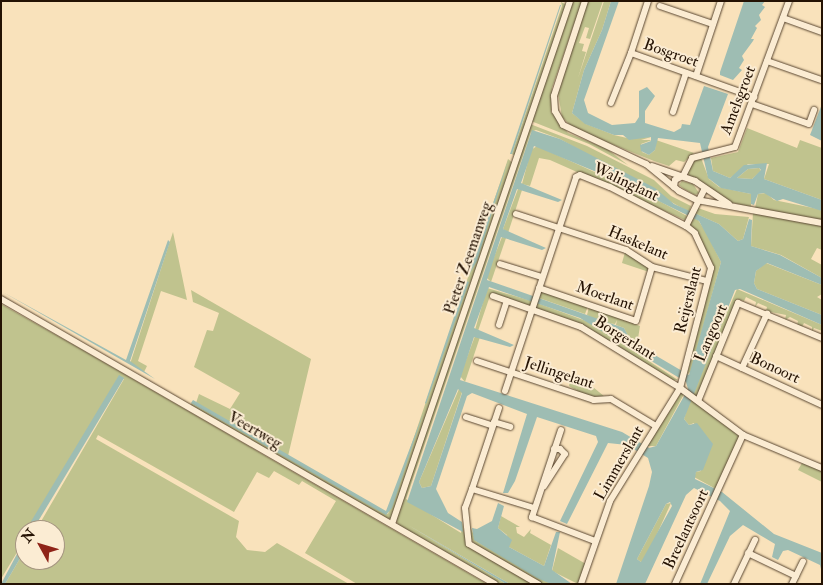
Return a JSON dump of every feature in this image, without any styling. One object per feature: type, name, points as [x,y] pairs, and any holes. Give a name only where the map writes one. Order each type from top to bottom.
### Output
[{"type":"street","name":"Pieter Zeemanweg","points":[[392,524],[570,1]]},
{"type":"street","points":[[585,1],[556,89],[555,111],[570,130],[646,164],[683,176],[736,208]]},
{"type":"street","name":"Bosgroet","points":[[648,1],[631,53],[696,76],[808,124],[814,110]]},
{"type":"street","points":[[696,76],[721,1]]},
{"type":"street","name":"Amelsgroet","points":[[683,176],[690,159],[735,147],[789,1]]},
{"type":"street","points":[[660,6],[713,24]]},
{"type":"street","points":[[783,18],[822,32]]},
{"type":"street","points":[[611,103],[631,53]]},
{"type":"street","points":[[767,61],[821,80]]},
{"type":"street","points":[[673,112],[686,73]]},
{"type":"street","points":[[646,164],[674,187],[697,200],[822,223]]},
{"type":"street","name":"Walinglant","points":[[505,391],[575,179],[580,175],[687,223]]},
{"type":"street","points":[[674,187],[675,180],[683,176]]},
{"type":"street","points":[[687,223],[697,200],[704,194],[705,188]]},
{"type":"street","points":[[516,214],[558,228]]},
{"type":"street","name":"Reijerslant","points":[[682,386],[684,371],[707,281],[710,260],[695,233],[687,223]]},
{"type":"street","name":"Haskelant","points":[[558,228],[626,250],[652,267],[707,281]]},
{"type":"street","points":[[500,264],[542,277]]},
{"type":"street","name":"Moerlant","points":[[538,290],[636,321],[652,267]]},
{"type":"street","name":"Borgerlant","points":[[493,296],[532,308],[581,327],[682,386],[743,435],[822,468]]},
{"type":"street","name":"Veertweg","points":[[1,299],[495,584]]},
{"type":"street","points":[[499,325],[507,301]]},
{"type":"street","name":"Langoort","points":[[696,399],[738,303],[822,338]]},
{"type":"street","points":[[742,368],[766,314]]},
{"type":"street","name":"Bonoort","points":[[716,356],[822,405]]},
{"type":"street","name":"Jellingelant","points":[[477,361],[594,400],[610,399],[656,426]]},
{"type":"street","name":"Limmerslant","points":[[581,584],[610,501],[682,386]]},
{"type":"street","points":[[500,408],[466,508],[469,544],[538,584]]},
{"type":"street","points":[[466,417],[510,427]]},
{"type":"street","points":[[560,430],[532,517],[595,541]]},
{"type":"street","name":"Breelantsoort","points":[[675,584],[714,503],[743,435]]},
{"type":"street","points":[[540,491],[565,454],[560,449],[554,449]]},
{"type":"street","points":[[472,489],[534,508]]},
{"type":"street","points":[[734,584],[755,540]]},
{"type":"street","points":[[748,553],[796,576]]},
{"type":"street","points":[[792,584],[803,561]]},
{"type":"green space","points":[[571,1],[582,1],[552,88],[551,112],[568,133],[607,149],[628,165],[589,144],[531,121]]},
{"type":"green space","points":[[587,1],[603,1],[590,39],[586,38],[589,28],[585,27],[579,43],[584,44],[582,51],[586,52],[578,78],[604,1],[611,1],[602,30],[584,70],[572,113],[586,124],[614,135],[627,138],[651,137],[641,140],[652,140],[641,144],[642,152],[649,155],[655,150],[656,140],[694,153],[684,162],[676,160],[669,166],[654,161],[574,129],[562,117],[558,93]]},
{"type":"green space","points":[[561,2],[567,5],[515,156],[512,154],[562,6]]},
{"type":"green space","points":[[530,124],[587,146],[654,180],[671,196],[691,206],[689,212],[560,139],[536,130],[531,132],[406,499],[461,533],[462,523],[468,547],[534,584],[510,584],[408,525],[506,584],[499,584],[399,526],[396,520]]},
{"type":"green space","points":[[747,128],[797,148],[800,140],[822,148],[822,200],[764,179],[769,164],[748,164],[730,178],[713,171],[711,158],[738,152]]},
{"type":"green space","points":[[537,146],[661,202],[687,216],[685,220],[550,160],[539,158],[530,186],[522,184],[531,150]]},
{"type":"green space","points":[[701,158],[709,179],[719,187],[751,194],[751,207],[725,201],[690,177],[687,171],[691,162]]},
{"type":"green space","points":[[508,159],[513,163],[391,518],[386,519],[191,406],[191,403],[388,514]]},
{"type":"green space","points":[[759,168],[761,171],[752,179],[737,178],[748,169]]},
{"type":"green space","points":[[682,181],[693,184],[699,193],[695,195],[684,189],[679,185]]},
{"type":"green space","points":[[518,189],[522,190],[508,233],[503,229]]},
{"type":"green space","points":[[766,193],[774,200],[818,209],[822,211],[822,220],[755,208],[758,194]]},
{"type":"green space","points":[[698,208],[715,214],[749,217],[743,239],[738,241],[719,224],[694,213]]},
{"type":"green space","points":[[753,213],[822,226],[822,250],[817,248],[811,259],[822,265],[822,278],[781,255],[751,246]]},
{"type":"green space","points":[[692,217],[698,220],[706,232],[721,262],[691,371],[687,375],[713,264],[690,224]]},
{"type":"green space","points":[[173,232],[187,300],[161,291],[138,361],[147,366],[144,372],[130,364]]},
{"type":"green space","points":[[502,237],[506,238],[491,282],[486,277]]},
{"type":"green space","points":[[625,252],[649,268],[649,272],[622,263]]},
{"type":"green space","points":[[766,263],[822,285],[822,294],[817,297],[822,300],[822,315],[757,289],[754,283],[756,271]]},
{"type":"green space","points":[[487,288],[532,301],[531,307],[491,293],[478,331],[475,330]]},
{"type":"green space","points":[[737,289],[822,325],[822,331],[814,328],[812,332],[812,327],[804,323],[802,327],[797,325],[798,321],[790,317],[785,320],[786,315],[766,311],[767,307],[758,303],[755,307],[756,302],[746,297],[744,301],[737,299],[697,396],[694,396],[692,394]]},
{"type":"green space","points":[[191,290],[311,359],[288,456],[196,403],[199,394],[230,409],[240,393],[194,367],[207,330],[213,331],[219,313],[193,302]]},
{"type":"green space","points":[[541,291],[588,306],[585,314],[539,298]]},
{"type":"green space","points":[[537,303],[589,322],[678,380],[673,380],[581,324],[535,308]]},
{"type":"green space","points":[[1,304],[487,584],[357,584],[305,553],[336,501],[302,481],[299,485],[274,471],[269,478],[257,472],[234,512],[98,435],[96,439],[239,521],[236,537],[247,550],[265,552],[277,543],[349,584],[5,584],[15,567],[15,570],[65,570],[65,520],[42,520],[124,379],[119,376],[36,520],[15,520],[15,556],[1,579]]},
{"type":"green space","points":[[589,307],[640,326],[637,345],[630,340],[624,328],[616,325],[617,320],[615,324],[600,322],[587,315]]},
{"type":"green space","points":[[475,336],[480,337],[465,382],[460,376]]},
{"type":"green space","points":[[570,381],[593,387],[605,397],[599,398],[576,392],[577,388],[576,390],[569,386]]},
{"type":"green space","points":[[459,389],[462,392],[431,486],[422,488],[419,482]]},
{"type":"green space","points":[[681,393],[684,394],[656,446],[647,446]]},
{"type":"green space","points":[[690,399],[739,436],[716,489],[694,477],[696,472],[701,471],[694,423],[689,425],[684,419]]},
{"type":"green space","points":[[802,463],[822,471],[822,482],[798,470]]},
{"type":"green space","points":[[671,503],[644,563],[641,562],[637,559],[666,504]]},
{"type":"green space","points":[[501,516],[520,527],[516,527],[517,533],[524,537],[531,529],[530,533],[551,545],[544,566],[509,547],[507,535],[498,528]]},
{"type":"green space","points":[[470,526],[476,541],[551,584],[543,584],[475,545],[471,538]]},
{"type":"green space","points":[[558,548],[586,564],[578,584],[552,571]]},
{"type":"water","points":[[611,1],[619,1],[584,100],[588,113],[612,125],[635,123],[639,117],[639,91],[647,87],[655,96],[645,111],[645,123],[674,132],[681,128],[682,124],[690,125],[704,86],[728,94],[708,147],[713,171],[730,178],[744,165],[767,163],[764,179],[822,200],[822,211],[783,199],[777,201],[764,193],[758,194],[754,205],[751,204],[751,194],[721,188],[708,178],[700,143],[658,138],[655,150],[649,155],[641,151],[640,145],[651,141],[651,137],[629,140],[623,135],[614,135],[585,124],[572,113],[584,70],[602,30]],"holes":[[[759,168],[761,170],[752,179],[737,178],[748,169]]]},
{"type":"water","points":[[744,1],[765,1],[762,5],[765,7],[759,15],[761,20],[755,26],[757,28],[751,39],[754,39],[742,56],[744,60],[739,68],[742,70],[733,80],[720,75],[720,72]]},
{"type":"water","points":[[560,5],[512,154],[510,154]]},
{"type":"water","points":[[822,104],[822,141],[810,135]]},
{"type":"water","points":[[532,130],[560,139],[655,188],[674,204],[719,224],[738,241],[743,239],[749,219],[752,220],[751,246],[780,255],[822,278],[822,285],[767,263],[756,271],[754,283],[757,289],[822,315],[822,325],[740,289],[735,290],[684,419],[689,425],[697,423],[713,444],[703,470],[696,472],[695,479],[722,492],[774,534],[822,553],[822,573],[820,565],[788,550],[783,551],[778,560],[772,557],[775,544],[743,525],[730,536],[707,584],[700,584],[730,511],[720,501],[694,488],[686,495],[645,584],[616,584],[649,486],[652,472],[648,458],[627,445],[608,443],[567,524],[560,521],[598,442],[596,436],[537,417],[515,481],[508,493],[503,493],[527,414],[472,393],[467,396],[436,489],[448,513],[462,522],[463,532],[407,502]],"holes":[[[534,146],[618,181],[699,221],[721,262],[689,375],[631,341],[624,328],[487,280],[501,237],[542,250],[546,248],[503,229],[517,189],[558,202],[562,200],[521,183]],[[489,287],[580,318],[686,382],[688,389],[656,446],[649,448],[622,432],[460,380],[474,337],[510,347],[514,345],[474,328]],[[458,389],[462,393],[431,486],[422,488],[419,482]],[[670,502],[672,506],[641,562],[637,559],[666,504]]]},
{"type":"water","points":[[508,161],[477,261],[470,273],[469,271]]},
{"type":"water","points":[[168,240],[170,242],[130,361],[155,379],[1,291],[126,360]]},
{"type":"water","points":[[466,281],[469,282],[426,404],[425,403]]},
{"type":"water","points":[[119,375],[124,378],[39,520],[32,520]]},
{"type":"water","points":[[193,400],[386,511],[424,411],[392,508],[386,515],[191,403]]},
{"type":"water","points":[[498,503],[504,506],[498,528],[512,540],[509,547],[544,566],[556,532],[560,532],[552,570],[572,584],[551,584],[537,578],[474,540],[472,528],[477,529],[492,521]]},
{"type":"water","points":[[408,525],[470,561],[510,584],[506,584]]},
{"type":"water","points":[[15,558],[15,567],[5,584],[1,584]]}]
